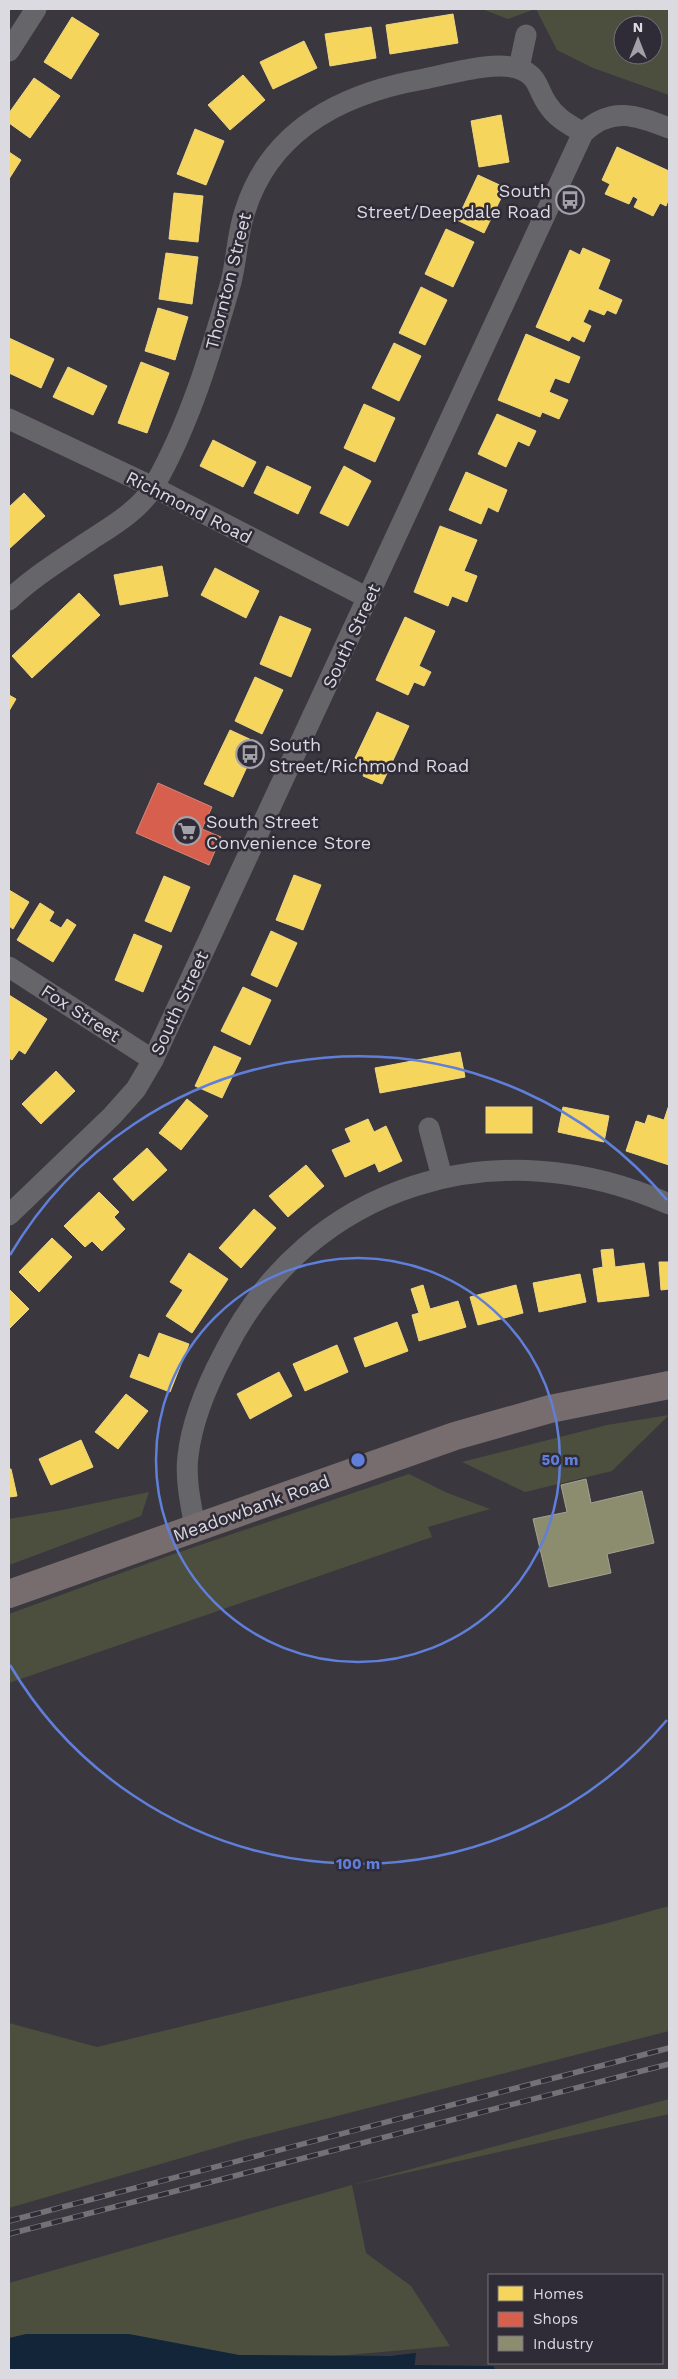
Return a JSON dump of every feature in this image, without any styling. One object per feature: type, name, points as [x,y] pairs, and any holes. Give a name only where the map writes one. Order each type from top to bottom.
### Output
[{"type":"main road","name":"Meadowbank Road","points":[[9,1594],[455,1436],[550,1409],[669,1385]]},
{"type":"street","points":[[9,51],[36,9]]},
{"type":"street","points":[[526,35],[519,68],[531,74],[539,85],[547,104],[560,119],[583,133],[594,122],[616,115],[645,118],[669,128]]},
{"type":"street","name":"Thornton Street","points":[[9,600],[58,562],[136,508],[153,487],[192,406],[233,275],[244,212],[256,183],[277,153],[298,131],[326,110],[362,95],[402,83],[498,66],[519,68]]},
{"type":"street","name":"South Street","points":[[9,1215],[112,1116],[136,1089],[153,1060],[583,133]]},
{"type":"street","name":"Richmond Road","points":[[9,419],[153,487],[368,598]]},
{"type":"street","name":"Fox Street","points":[[9,967],[153,1060]]},
{"type":"street","points":[[429,1128],[442,1177]]},
{"type":"street","points":[[195,1527],[190,1501],[188,1457],[207,1386],[237,1327],[265,1289],[293,1258],[350,1214],[394,1192],[442,1177],[491,1170],[536,1171],[582,1177],[620,1186],[669,1204]]},
{"type":"green space","points":[[482,9],[535,9],[508,19]]},
{"type":"green space","points":[[536,9],[669,9],[669,95],[593,68],[557,50]]},
{"type":"green space","points":[[669,1415],[612,1471],[525,1492],[462,1462],[607,1425]]},
{"type":"green space","points":[[409,1474],[445,1492],[490,1509],[428,1527],[432,1537],[9,1683],[9,1614],[168,1556]]},
{"type":"green space","points":[[149,1492],[141,1516],[9,1565],[9,1519]]},
{"type":"green space","points":[[669,1906],[669,2031],[243,2140],[9,2208],[9,2023],[97,2047],[608,1923]]},
{"type":"green space","points":[[669,2099],[669,2114],[352,2185]]},
{"type":"green space","points":[[352,2185],[366,2253],[411,2286],[450,2346],[290,2360],[9,2348],[9,2283]]},
{"type":"water","points":[[26,2334],[129,2334],[239,2355],[390,2356],[416,2353],[414,2370],[9,2370],[9,2338]]},
{"type":"building: Homes","points":[[453,14],[458,43],[390,54],[386,25]]},
{"type":"building: Homes","points":[[72,17],[99,34],[71,79],[44,62]]},
{"type":"building: Homes","points":[[371,27],[376,58],[330,66],[325,34]]},
{"type":"building: Homes","points":[[304,41],[317,68],[273,89],[260,62]]},
{"type":"building: Homes","points":[[243,75],[265,100],[230,130],[208,105]]},
{"type":"building: Homes","points":[[34,78],[60,96],[30,138],[9,123],[9,113]]},
{"type":"building: Homes","points":[[501,115],[509,162],[479,167],[471,121]]},
{"type":"building: Homes","points":[[195,129],[224,141],[206,185],[177,174]]},
{"type":"building: Homes","points":[[617,147],[669,171],[669,198],[666,206],[660,203],[653,216],[634,207],[638,199],[633,196],[629,204],[605,194],[610,184],[602,180]]},
{"type":"building: Homes","points":[[9,152],[21,160],[9,179]]},
{"type":"building: Homes","points":[[478,175],[506,188],[484,233],[457,220]]},
{"type":"building: Homes","points":[[174,193],[203,196],[198,242],[169,239]]},
{"type":"building: Homes","points":[[446,229],[474,242],[453,287],[425,274]]},
{"type":"building: Homes","points":[[583,248],[610,260],[598,289],[622,300],[616,314],[607,310],[604,315],[589,309],[583,322],[591,326],[584,342],[572,336],[569,341],[536,327],[570,250],[580,255]]},
{"type":"building: Homes","points":[[166,253],[198,257],[192,304],[159,299]]},
{"type":"building: Homes","points":[[421,287],[447,300],[425,345],[399,333]]},
{"type":"building: Homes","points":[[158,308],[188,317],[175,360],[145,351]]},
{"type":"building: Homes","points":[[526,334],[580,357],[569,383],[555,378],[549,392],[568,400],[559,419],[542,412],[540,417],[498,400]]},
{"type":"building: Homes","points":[[9,338],[54,359],[41,388],[9,373]]},
{"type":"building: Homes","points":[[394,343],[421,356],[399,401],[372,388]]},
{"type":"building: Homes","points":[[141,362],[169,373],[147,433],[118,423]]},
{"type":"building: Homes","points":[[68,367],[107,386],[93,415],[53,397]]},
{"type":"building: Homes","points":[[364,404],[395,418],[375,462],[344,448]]},
{"type":"building: Homes","points":[[497,414],[536,431],[529,446],[518,441],[506,467],[478,454]]},
{"type":"building: Homes","points":[[213,440],[256,462],[243,487],[200,466]]},
{"type":"building: Homes","points":[[267,466],[311,487],[298,514],[254,493]]},
{"type":"building: Homes","points":[[344,466],[371,481],[348,526],[320,513]]},
{"type":"building: Homes","points":[[466,472],[507,490],[498,512],[488,507],[481,524],[449,510]]},
{"type":"building: Homes","points":[[24,493],[45,516],[9,549],[9,507]]},
{"type":"building: Homes","points":[[440,526],[477,540],[464,571],[477,576],[467,602],[452,596],[448,606],[414,592]]},
{"type":"building: Homes","points":[[162,566],[168,596],[120,605],[114,575]]},
{"type":"building: Homes","points":[[215,568],[259,591],[246,618],[201,595]]},
{"type":"building: Homes","points":[[79,593],[100,615],[32,678],[12,656]]},
{"type":"building: Homes","points":[[280,616],[311,629],[291,677],[260,664]]},
{"type":"building: Homes","points":[[405,617],[435,631],[419,666],[431,672],[424,686],[414,682],[408,695],[376,680]]},
{"type":"building: Homes","points":[[255,677],[283,690],[262,734],[235,721]]},
{"type":"building: Homes","points":[[9,695],[16,699],[9,711]]},
{"type":"building: Homes","points":[[377,712],[409,726],[382,784],[363,776],[368,764],[355,758]]},
{"type":"building: Homes","points":[[230,730],[258,743],[233,797],[204,784]]},
{"type":"building: Homes","points":[[294,875],[321,885],[303,930],[276,920]]},
{"type":"building: Homes","points":[[164,876],[190,887],[171,932],[145,921]]},
{"type":"building: Homes","points":[[9,890],[29,902],[13,929],[9,926]]},
{"type":"building: Homes","points":[[40,903],[54,912],[49,921],[61,928],[67,919],[76,925],[53,962],[17,940]]},
{"type":"building: Homes","points":[[271,931],[297,943],[277,987],[251,975]]},
{"type":"building: Homes","points":[[134,934],[162,946],[143,992],[115,980]]},
{"type":"building: Homes","points":[[243,987],[271,1000],[250,1045],[221,1031]]},
{"type":"building: Homes","points":[[9,995],[47,1019],[25,1054],[19,1050],[12,1060],[9,1058]]},
{"type":"building: Homes","points":[[214,1046],[241,1058],[222,1098],[195,1086]]},
{"type":"building: Homes","points":[[460,1052],[465,1077],[380,1093],[375,1068]]},
{"type":"building: Homes","points":[[56,1071],[75,1091],[41,1124],[22,1104]]},
{"type":"building: Homes","points":[[187,1099],[208,1116],[181,1150],[159,1133]]},
{"type":"building: Homes","points":[[669,1105],[669,1165],[626,1151],[636,1121],[645,1124],[648,1115],[664,1120]]},
{"type":"building: Homes","points":[[486,1107],[532,1107],[532,1133],[486,1133]]},
{"type":"building: Homes","points":[[563,1107],[609,1116],[604,1142],[558,1132]]},
{"type":"building: Homes","points":[[368,1119],[374,1132],[386,1126],[402,1161],[379,1172],[375,1163],[345,1177],[332,1150],[351,1142],[345,1129]]},
{"type":"building: Homes","points":[[147,1148],[167,1170],[133,1201],[113,1179]]},
{"type":"building: Homes","points":[[306,1165],[324,1186],[288,1217],[269,1196]]},
{"type":"building: Homes","points":[[99,1192],[119,1212],[114,1217],[125,1229],[102,1251],[92,1241],[85,1247],[64,1226]]},
{"type":"building: Homes","points":[[254,1209],[276,1228],[241,1268],[219,1248]]},
{"type":"building: Homes","points":[[52,1238],[72,1257],[39,1292],[19,1272]]},
{"type":"building: Homes","points":[[613,1249],[615,1267],[644,1263],[649,1296],[598,1302],[593,1269],[603,1267],[601,1250]]},
{"type":"building: Homes","points":[[189,1253],[228,1279],[192,1333],[166,1316],[183,1290],[170,1282]]},
{"type":"building: Homes","points":[[659,1262],[669,1262],[669,1289],[661,1290]]},
{"type":"building: Homes","points":[[580,1274],[586,1302],[539,1312],[533,1283]]},
{"type":"building: Homes","points":[[423,1285],[430,1309],[458,1301],[466,1327],[419,1341],[412,1315],[419,1313],[411,1289]]},
{"type":"building: Homes","points":[[516,1285],[523,1313],[478,1325],[470,1297]]},
{"type":"building: Homes","points":[[9,1289],[29,1309],[9,1329]]},
{"type":"building: Homes","points":[[397,1322],[408,1351],[365,1367],[354,1338]]},
{"type":"building: Homes","points":[[159,1333],[189,1344],[170,1392],[130,1377],[139,1354],[149,1358]]},
{"type":"building: Homes","points":[[337,1345],[348,1372],[305,1391],[293,1364]]},
{"type":"building: Homes","points":[[279,1372],[292,1396],[250,1419],[237,1394]]},
{"type":"building: Homes","points":[[126,1394],[148,1411],[118,1449],[95,1432]]},
{"type":"building: Homes","points":[[81,1440],[93,1467],[51,1485],[39,1459]]},
{"type":"building: Homes","points":[[9,1469],[11,1469],[17,1496],[9,1497]]},
{"type":"building: Shops","points":[[158,783],[212,807],[202,829],[221,837],[209,865],[136,833]]},
{"type":"building: Industry","points":[[586,1479],[591,1503],[642,1491],[654,1543],[607,1554],[611,1573],[549,1587],[533,1519],[567,1512],[561,1485]]},
{"type":"waterway","points":[[414,2369],[491,2370]]},
{"type":"railway","points":[[9,2221],[669,2048]]},
{"type":"railway","points":[[9,2234],[669,2064]]},
{"type":"place","name":"South Street/Deepdale Road","points":[[570,200]]},
{"type":"place","name":"South Street/Richmond Road","points":[[250,754]]},
{"type":"place","name":"South Street Convenience Store","points":[[187,831]]}]
